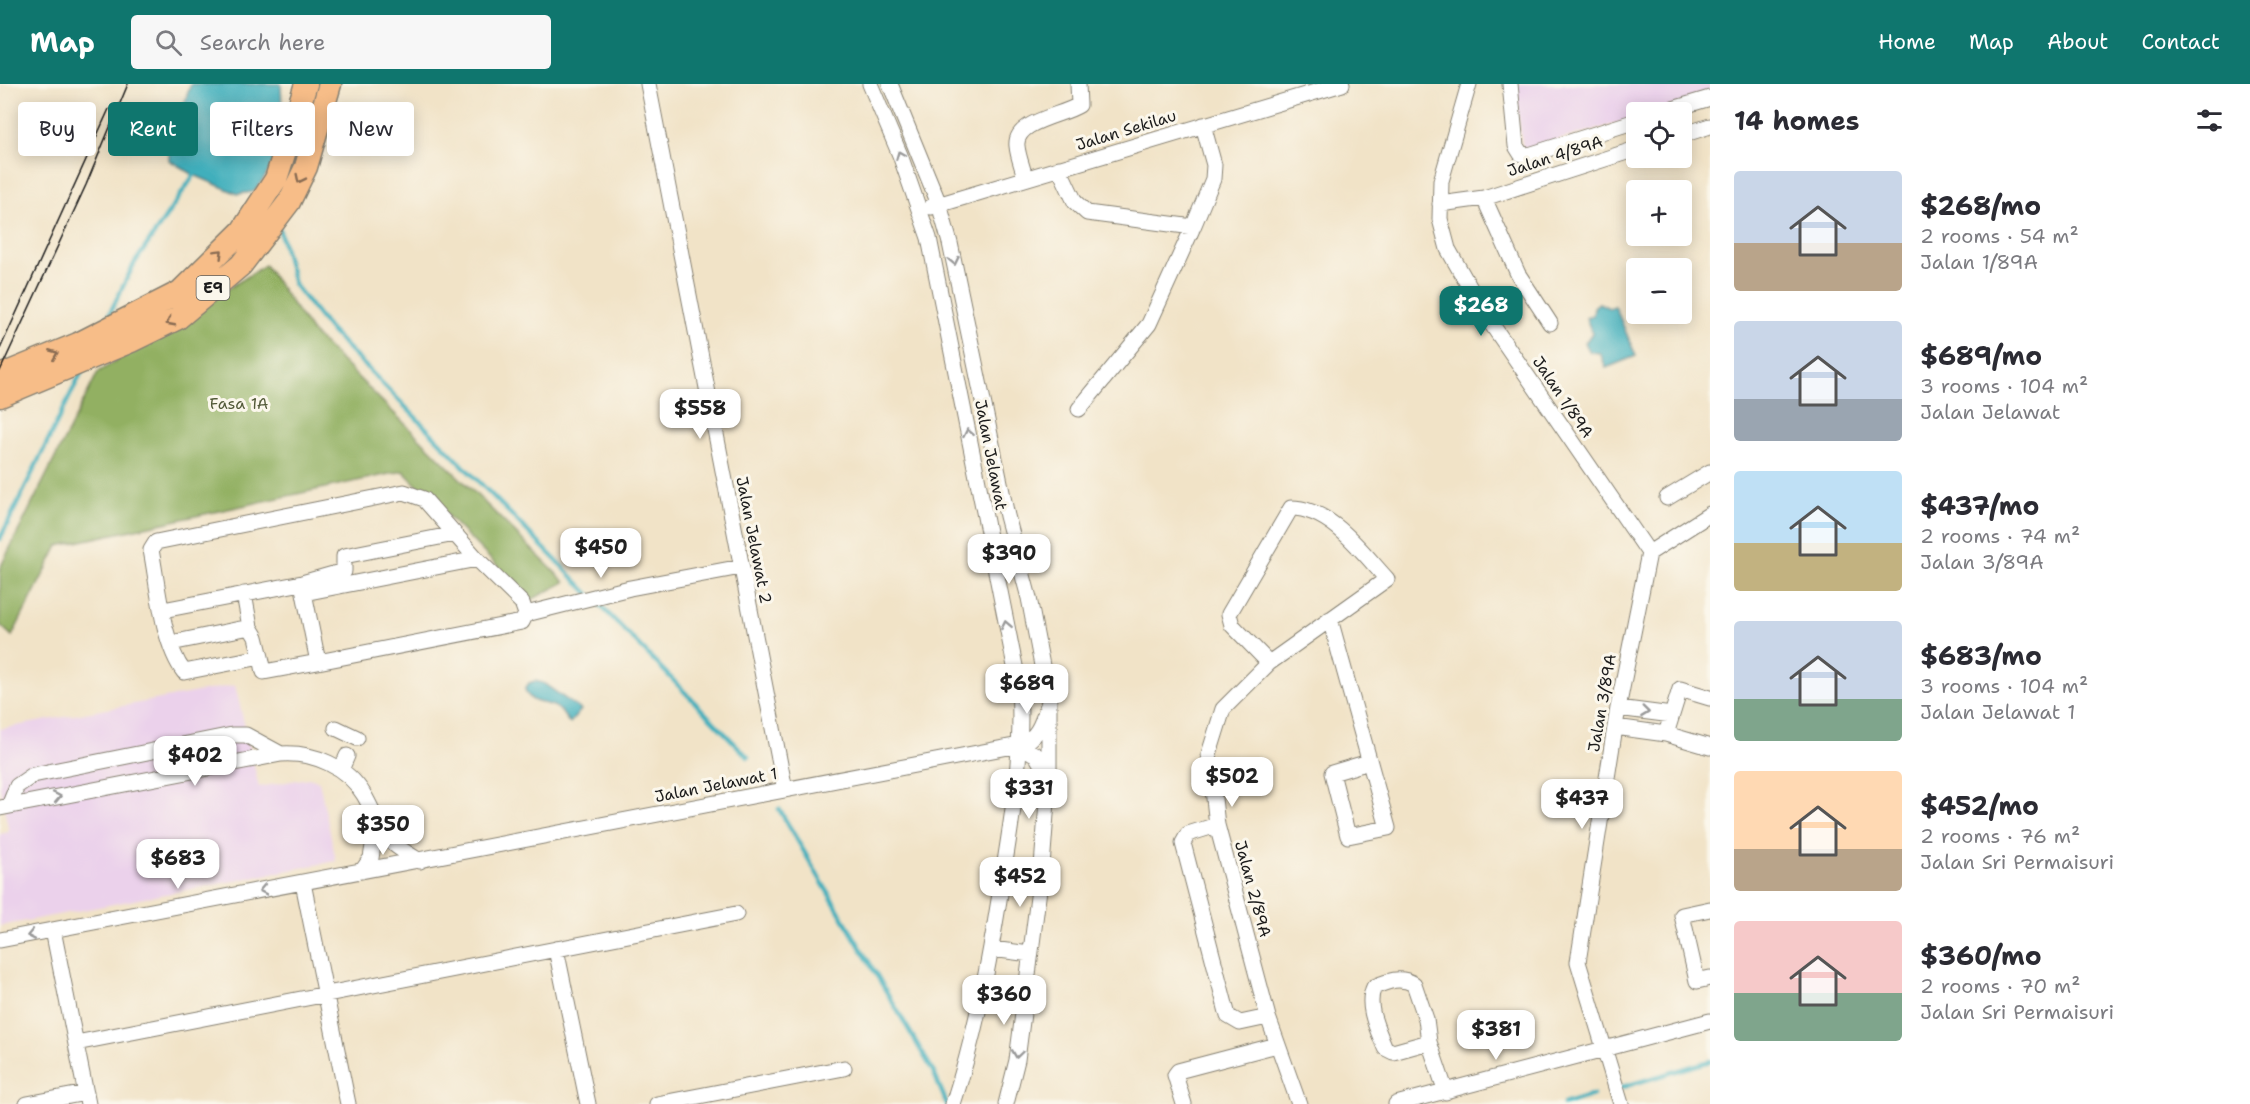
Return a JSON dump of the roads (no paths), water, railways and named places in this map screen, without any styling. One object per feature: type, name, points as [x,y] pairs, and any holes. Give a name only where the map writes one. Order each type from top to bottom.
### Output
[{"type":"highway","name":"E9","points":[[0,376],[78,344],[180,292],[242,231],[276,179],[306,84]]},
{"type":"highway","name":"E9","points":[[0,396],[131,341],[178,318],[241,265],[288,202],[302,176],[330,84]]},
{"type":"street","name":"Jalan Jelawat 2","points":[[648,84],[785,790]]},
{"type":"street","name":"Jalan Jelawat","points":[[870,84],[920,210],[930,247],[1019,686],[1021,718],[1018,780],[992,949],[953,1104]]},
{"type":"street","name":"Jalan Jelawat","points":[[890,84],[939,204],[950,243],[1007,516],[1029,598],[1050,702],[1049,776],[1042,866],[1017,1060],[1006,1104]]},
{"type":"street","points":[[1026,178],[1017,146],[1018,138],[1032,123],[1066,113],[1080,105],[1078,84]]},
{"type":"street","name":"Jalan Sekilau","points":[[920,210],[1342,84]]},
{"type":"street","name":"Jalan 1/89A","points":[[1468,84],[1441,181],[1440,219],[1448,249],[1484,313],[1649,552]]},
{"type":"street","points":[[1510,84],[1515,146],[1521,154],[1529,155],[1626,124]]},
{"type":"street","points":[[1692,103],[1710,98]]},
{"type":"street","points":[[1079,409],[1149,324],[1193,227],[1213,179],[1214,165],[1203,125]]},
{"type":"street","points":[[1692,132],[1710,126]]},
{"type":"street","name":"Jalan 4/89A","points":[[1440,204],[1484,198],[1626,152]]},
{"type":"street","points":[[1059,168],[1075,202],[1087,213],[1193,227]]},
{"type":"street","points":[[1484,198],[1518,274],[1550,323]]},
{"type":"street","points":[[1667,498],[1710,472]]},
{"type":"street","points":[[244,594],[250,627],[256,638],[261,657],[264,672],[522,622],[526,614],[522,603],[477,559],[424,499],[404,492],[156,542],[151,550],[162,610],[177,663],[184,672],[261,657]]},
{"type":"street","name":"Jalan 2/89A","points":[[1269,663],[1232,626],[1229,614],[1291,508],[1306,508],[1329,521],[1387,579],[1269,663],[1223,709],[1209,754],[1217,825],[1268,1017],[1295,1103]]},
{"type":"street","points":[[1649,552],[1710,514]]},
{"type":"street","points":[[303,588],[344,571],[344,556],[455,534]]},
{"type":"street","name":"Jalan 3/89A","points":[[1620,1104],[1578,962],[1618,708],[1649,552]]},
{"type":"street","points":[[162,610],[244,594],[303,588],[477,559]]},
{"type":"street","points":[[526,614],[630,588],[741,567]]},
{"type":"street","points":[[303,588],[318,662]]},
{"type":"street","points":[[1330,620],[1388,828],[1348,836],[1332,773],[1369,762]]},
{"type":"street","points":[[171,643],[250,627]]},
{"type":"street","points":[[1666,734],[1680,689],[1710,698]]},
{"type":"street","points":[[1019,745],[1028,742],[1034,735],[1050,702]]},
{"type":"street","points":[[1618,708],[1672,715]]},
{"type":"street","points":[[1615,727],[1666,734],[1710,747]]},
{"type":"street","points":[[336,728],[357,738]]},
{"type":"street","points":[[5,807],[17,786],[33,775],[220,738],[246,735],[281,754]]},
{"type":"street","points":[[1019,745],[1036,755],[1049,776]]},
{"type":"street","name":"Jalan Jelawat 1","points":[[0,940],[1019,745]]},
{"type":"street","points":[[5,807],[281,754],[326,754],[363,792],[377,821],[392,842],[420,861]]},
{"type":"street","points":[[341,770],[347,756]]},
{"type":"street","points":[[362,871],[371,858],[377,821]]},
{"type":"street","points":[[1217,825],[1188,834],[1183,843],[1228,1016],[1240,1023],[1268,1017]]},
{"type":"street","points":[[303,883],[348,1104]]},
{"type":"street","points":[[1710,909],[1682,915],[1697,981],[1710,978]]},
{"type":"street","points":[[76,1043],[736,914]]},
{"type":"street","points":[[27,1104],[87,1098],[53,930]]},
{"type":"street","points":[[556,949],[588,1104]]},
{"type":"street","points":[[992,949],[1030,954]]},
{"type":"street","points":[[1429,1042],[1393,1052],[1385,1048],[1374,1023],[1370,1001],[1374,987],[1397,979],[1406,979],[1414,984],[1426,1019],[1429,1042],[1446,1092]]},
{"type":"street","points":[[1396,1104],[1710,1021]]},
{"type":"street","points":[[1184,1104],[1175,1075],[1178,1071],[1277,1045]]},
{"type":"street","points":[[657,1104],[844,1068]]},
{"type":"water","points":[[191,84],[281,84],[282,102],[210,102],[210,156],[275,156],[271,167],[253,192],[238,194],[194,175],[169,160],[169,156],[198,156],[198,102],[185,102]]},
{"type":"water","points":[[1599,303],[1609,308],[1615,306],[1636,356],[1606,368],[1600,353],[1590,352],[1585,343],[1592,333],[1586,318],[1593,315],[1594,307]]},
{"type":"water","points":[[535,681],[543,683],[581,710],[570,723],[557,708],[535,701],[528,695],[525,689],[529,683]]},
{"type":"waterway","points":[[106,321],[134,264],[196,172]]},
{"type":"waterway","points":[[279,228],[294,284],[329,329],[589,594]]},
{"type":"waterway","points":[[0,539],[83,369]]},
{"type":"waterway","points":[[595,600],[748,757]]},
{"type":"waterway","points":[[779,809],[933,1071],[947,1104]]},
{"type":"waterway","points":[[1619,1088],[1710,1061]]},
{"type":"waterway","points":[[1564,1104],[1593,1095]]},
{"type":"tram line","points":[[0,371],[86,185],[128,84]]},
{"type":"tram line","points":[[0,349],[108,111]]},
{"type":"park label","name":"Fasa 1A","points":[[239,403]]}]
